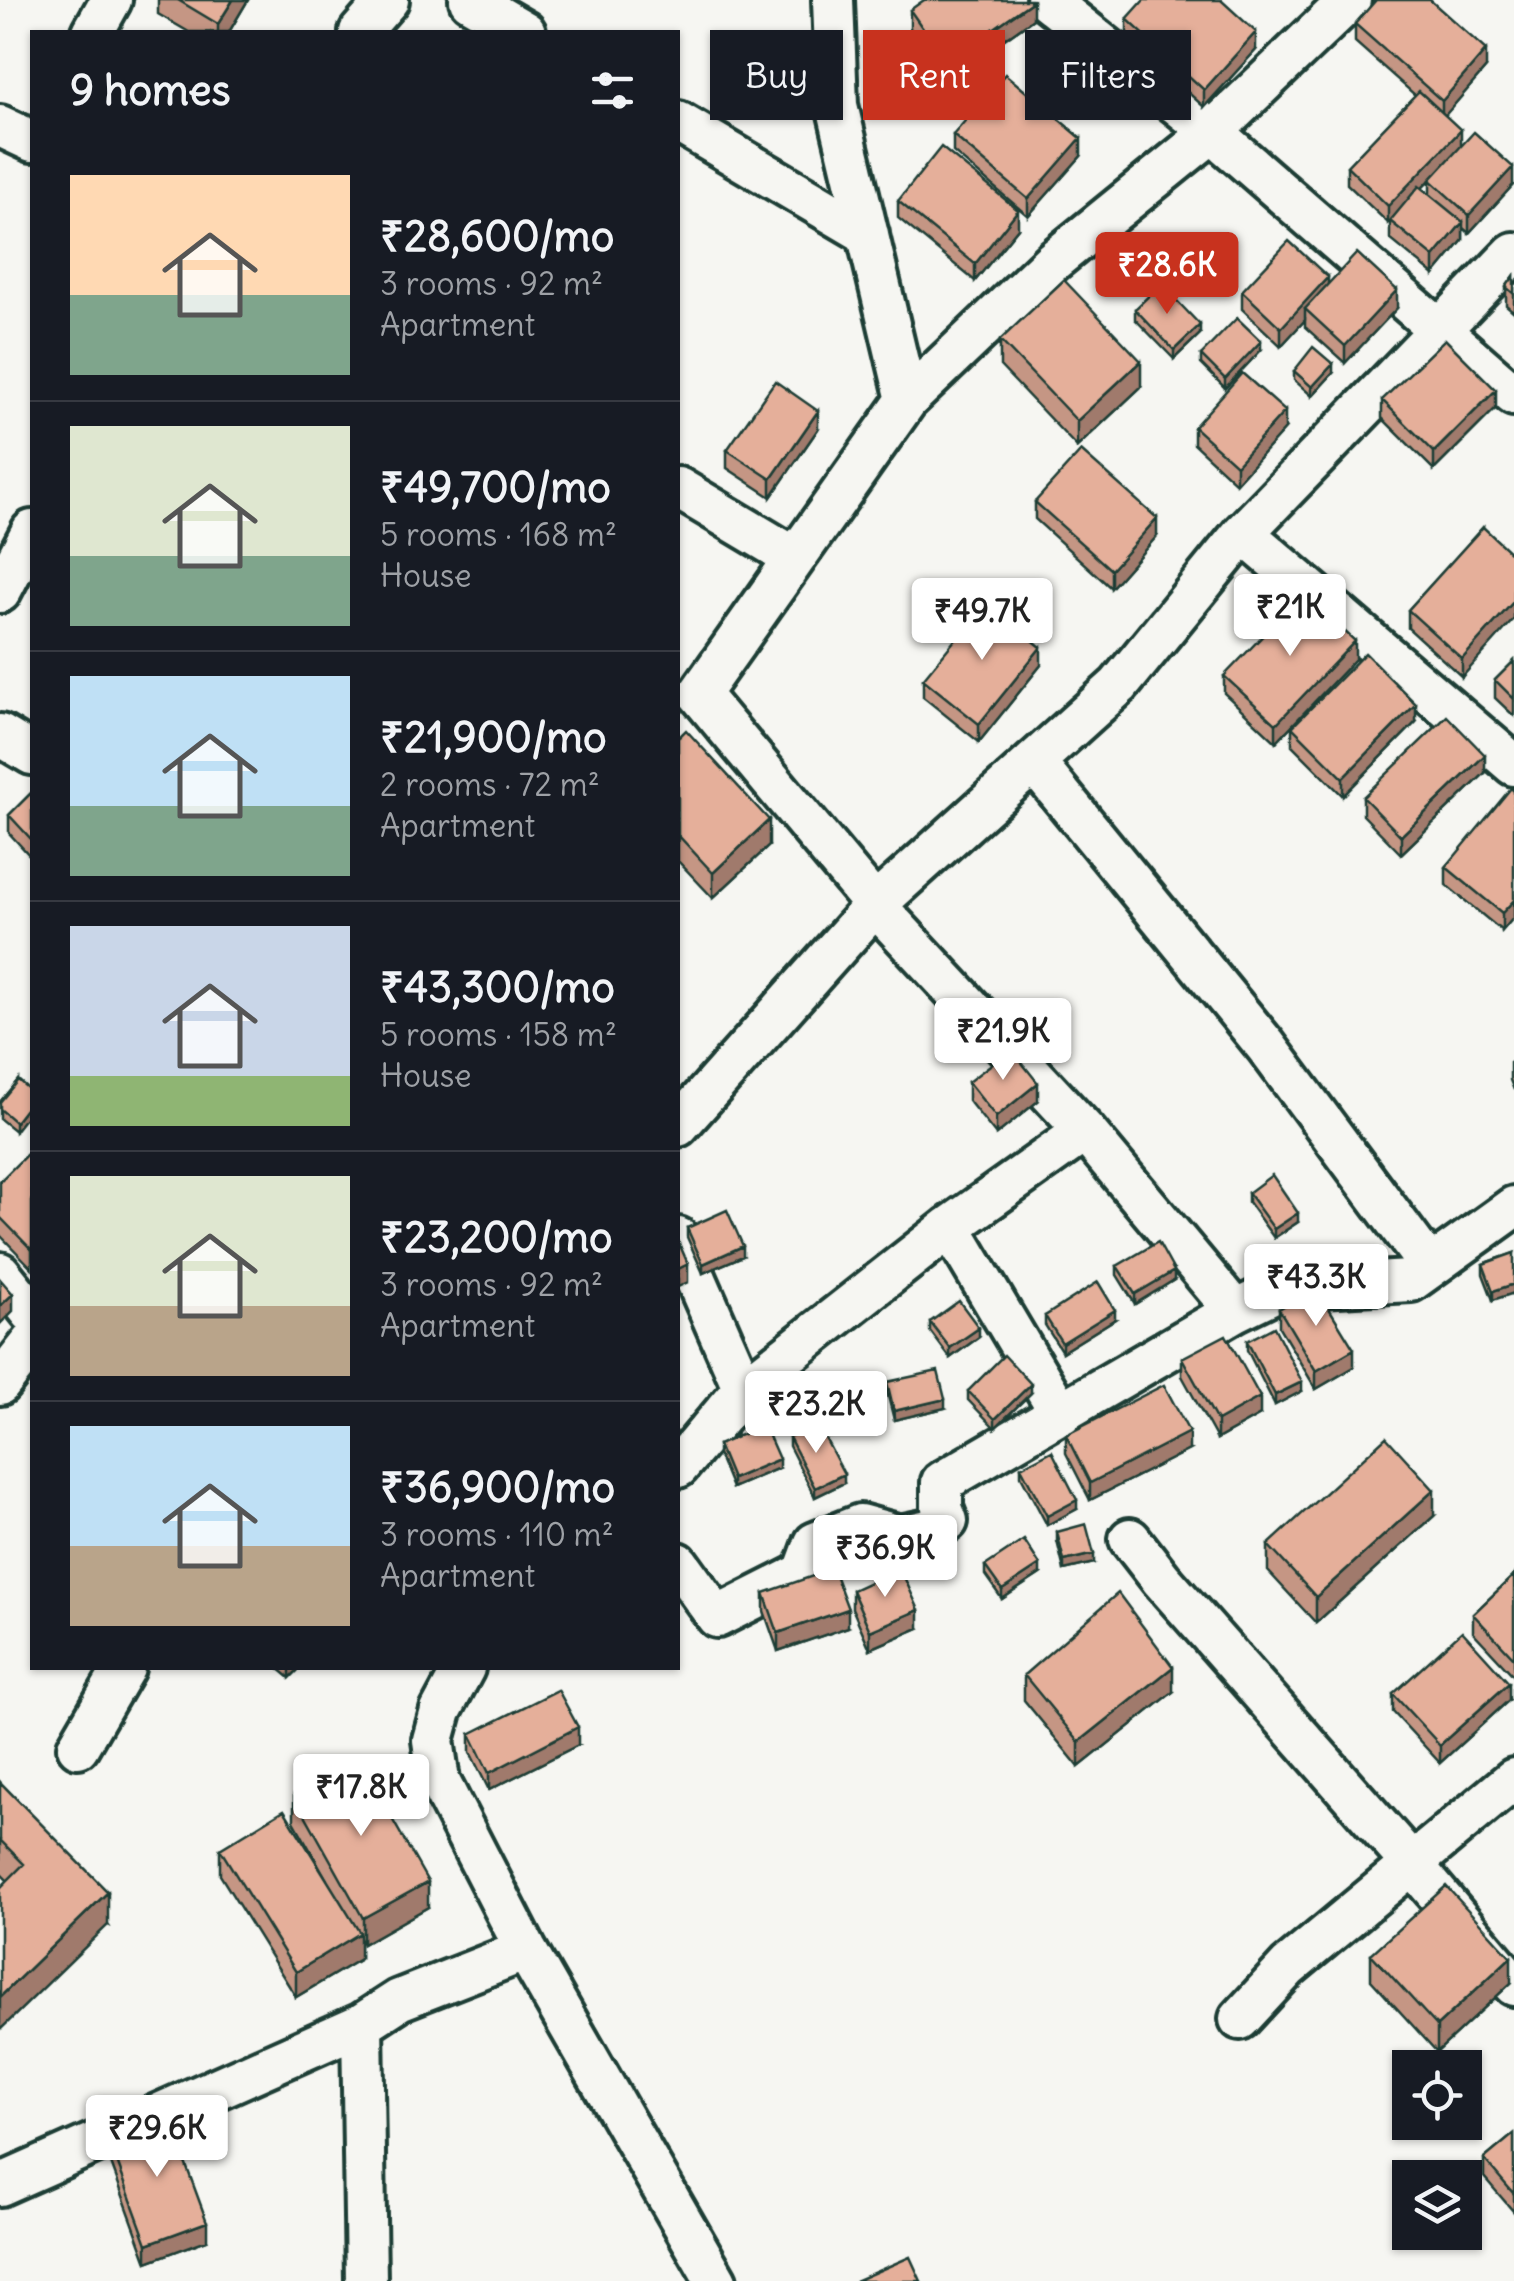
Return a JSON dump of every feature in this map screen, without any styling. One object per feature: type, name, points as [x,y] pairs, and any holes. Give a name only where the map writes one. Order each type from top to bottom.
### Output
[{"type":"street","points":[[94,30],[111,0]]},
{"type":"street","points":[[362,30],[388,0]]},
{"type":"street","points":[[470,0],[522,30]]},
{"type":"street","points":[[832,0],[837,105],[907,400]]},
{"type":"street","points":[[1047,0],[1212,132],[1514,394]]},
{"type":"street","points":[[1235,1311],[1085,1131],[688,704],[907,400],[1053,261],[1212,132],[1350,0]]},
{"type":"street","points":[[680,123],[868,234]]},
{"type":"street","points":[[0,126],[30,141]]},
{"type":"street","points":[[680,1124],[874,905],[1120,685],[1244,533],[1514,253]]},
{"type":"street","points":[[680,489],[795,558]]},
{"type":"street","points":[[1244,533],[1514,766]]},
{"type":"street","points":[[0,592],[30,536]]},
{"type":"street","points":[[0,735],[30,753]]},
{"type":"street","points":[[1034,762],[1266,1046],[1430,1267]]},
{"type":"street","points":[[680,1465],[744,1389],[950,1227],[1085,1131]]},
{"type":"street","points":[[680,1567],[717,1617],[804,1573],[815,1543],[860,1525],[900,1536],[933,1529],[948,1521],[942,1508],[942,1482],[1235,1311],[1282,1288],[1412,1281],[1514,1207]]},
{"type":"street","points":[[950,1227],[1062,1414]]},
{"type":"street","points":[[680,1243],[744,1389]]},
{"type":"street","points":[[0,1273],[30,1310]]},
{"type":"street","points":[[0,1384],[30,1346]]},
{"type":"street","points":[[1130,1538],[1161,1579],[1514,1985]]},
{"type":"street","points":[[78,1746],[123,1670]]},
{"type":"street","points":[[463,1670],[440,1711],[433,1740],[439,1780],[526,1950],[716,2281]]},
{"type":"street","points":[[1240,2019],[1288,1966],[1514,1779]]},
{"type":"street","points":[[0,2184],[362,2024],[399,2000],[526,1950]]},
{"type":"street","points":[[362,2024],[366,2281]]},
{"type":"building","points":[[178,0],[233,0],[218,24]]},
{"type":"building","points":[[924,0],[1033,1],[992,30],[924,30],[910,10]]},
{"type":"building","points":[[1144,0],[1221,0],[1256,32],[1204,90],[1191,78],[1191,30],[1139,30],[1127,19]]},
{"type":"building","points":[[1376,0],[1430,0],[1486,50],[1442,101],[1355,24]]},
{"type":"building","points":[[1005,74],[1025,91],[1025,120],[1060,120],[1081,138],[1028,199],[953,135],[966,120],[1005,120]]},
{"type":"building","points":[[1419,91],[1461,130],[1388,206],[1347,166]]},
{"type":"building","points":[[1474,132],[1513,167],[1469,215],[1430,180]]},
{"type":"building","points":[[941,147],[1018,210],[975,264],[898,201]]},
{"type":"building","points":[[1419,186],[1463,222],[1434,257],[1390,221]]},
{"type":"building","points":[[1289,241],[1328,277],[1281,328],[1242,291]]},
{"type":"building","points":[[1357,253],[1397,290],[1345,346],[1305,309]]},
{"type":"building","points":[[1514,276],[1514,294],[1506,287]]},
{"type":"building","points":[[1064,280],[1141,361],[1077,421],[1000,340]]},
{"type":"building","points":[[1161,284],[1200,325],[1174,350],[1135,309]]},
{"type":"building","points":[[1237,318],[1261,341],[1225,379],[1201,355]]},
{"type":"building","points":[[1445,339],[1496,390],[1434,452],[1382,400]]},
{"type":"building","points":[[1313,347],[1333,364],[1312,387],[1294,371]]},
{"type":"building","points":[[1242,373],[1285,411],[1236,465],[1194,427]]},
{"type":"building","points":[[775,381],[818,411],[771,479],[727,450]]},
{"type":"building","points":[[1081,451],[1157,518],[1111,570],[1035,502]]},
{"type":"building","points":[[1483,527],[1514,556],[1514,601],[1462,659],[1408,610]]},
{"type":"building","points":[[1304,593],[1355,641],[1276,724],[1224,676]]},
{"type":"building","points":[[986,602],[1041,647],[979,724],[923,679]]},
{"type":"building","points":[[1365,653],[1416,704],[1343,778],[1292,727]]},
{"type":"building","points":[[1514,661],[1514,699],[1495,680]]},
{"type":"building","points":[[1447,716],[1485,755],[1401,836],[1363,797]]},
{"type":"building","points":[[686,730],[769,820],[713,873],[680,837],[680,736]]},
{"type":"building","points":[[1511,788],[1514,900],[1502,913],[1446,867]]},
{"type":"building","points":[[30,794],[30,838],[9,815]]},
{"type":"building","points":[[1011,1049],[1038,1083],[996,1117],[968,1082]]},
{"type":"building","points":[[18,1080],[30,1090],[30,1103],[15,1122],[0,1109],[0,1102]]},
{"type":"building","points":[[27,1154],[30,1157],[30,1248],[0,1217],[0,1181]]},
{"type":"building","points":[[1272,1175],[1298,1213],[1274,1229],[1248,1193]]},
{"type":"building","points":[[727,1210],[743,1246],[703,1264],[687,1228]]},
{"type":"building","points":[[1158,1242],[1174,1271],[1135,1294],[1117,1266]]},
{"type":"building","points":[[680,1246],[688,1264],[680,1268]]},
{"type":"building","points":[[1514,1253],[1514,1284],[1493,1291],[1483,1264]]},
{"type":"building","points":[[0,1279],[13,1294],[0,1306]]},
{"type":"building","points":[[1098,1282],[1115,1310],[1062,1343],[1045,1316]]},
{"type":"building","points":[[1316,1287],[1354,1349],[1316,1371],[1279,1309]]},
{"type":"building","points":[[959,1301],[979,1328],[950,1348],[930,1322]]},
{"type":"building","points":[[1274,1327],[1302,1382],[1275,1395],[1247,1341]]},
{"type":"building","points":[[1226,1335],[1260,1397],[1217,1421],[1182,1358]]},
{"type":"building","points":[[1004,1355],[1031,1384],[995,1419],[968,1391]]},
{"type":"building","points":[[938,1371],[945,1399],[894,1411],[887,1382]]},
{"type":"building","points":[[1164,1385],[1189,1432],[1090,1483],[1066,1435]]},
{"type":"building","points":[[817,1423],[844,1474],[815,1488],[789,1437]]},
{"type":"building","points":[[764,1425],[779,1459],[732,1479],[718,1445]]},
{"type":"building","points":[[1386,1437],[1434,1490],[1316,1597],[1268,1545]]},
{"type":"building","points":[[1052,1451],[1077,1500],[1047,1516],[1021,1467]]},
{"type":"building","points":[[1086,1524],[1094,1554],[1064,1561],[1057,1532]]},
{"type":"building","points":[[1024,1540],[1040,1565],[1002,1590],[985,1566]]},
{"type":"building","points":[[900,1568],[919,1610],[870,1631],[852,1590]]},
{"type":"building","points":[[833,1569],[848,1609],[778,1633],[764,1593]]},
{"type":"building","points":[[1514,1575],[1514,1658],[1473,1614]]},
{"type":"building","points":[[1118,1593],[1173,1667],[1079,1742],[1024,1675]]},
{"type":"building","points":[[1462,1631],[1509,1683],[1440,1745],[1393,1694]]},
{"type":"building","points":[[558,1690],[578,1727],[489,1773],[470,1734]]},
{"type":"building","points":[[358,1759],[428,1882],[363,1918],[294,1795]]},
{"type":"building","points":[[0,1782],[108,1892],[0,1997],[0,1888],[24,1864],[0,1840]]},
{"type":"building","points":[[284,1810],[360,1933],[296,1972],[220,1849]]},
{"type":"building","points":[[1446,1886],[1511,1957],[1437,2026],[1371,1954]]},
{"type":"building","points":[[168,2116],[207,2222],[147,2244],[108,2137]]},
{"type":"building","points":[[1514,2134],[1514,2194],[1484,2159]]},
{"type":"building","points":[[910,2257],[921,2281],[855,2281]]}]
